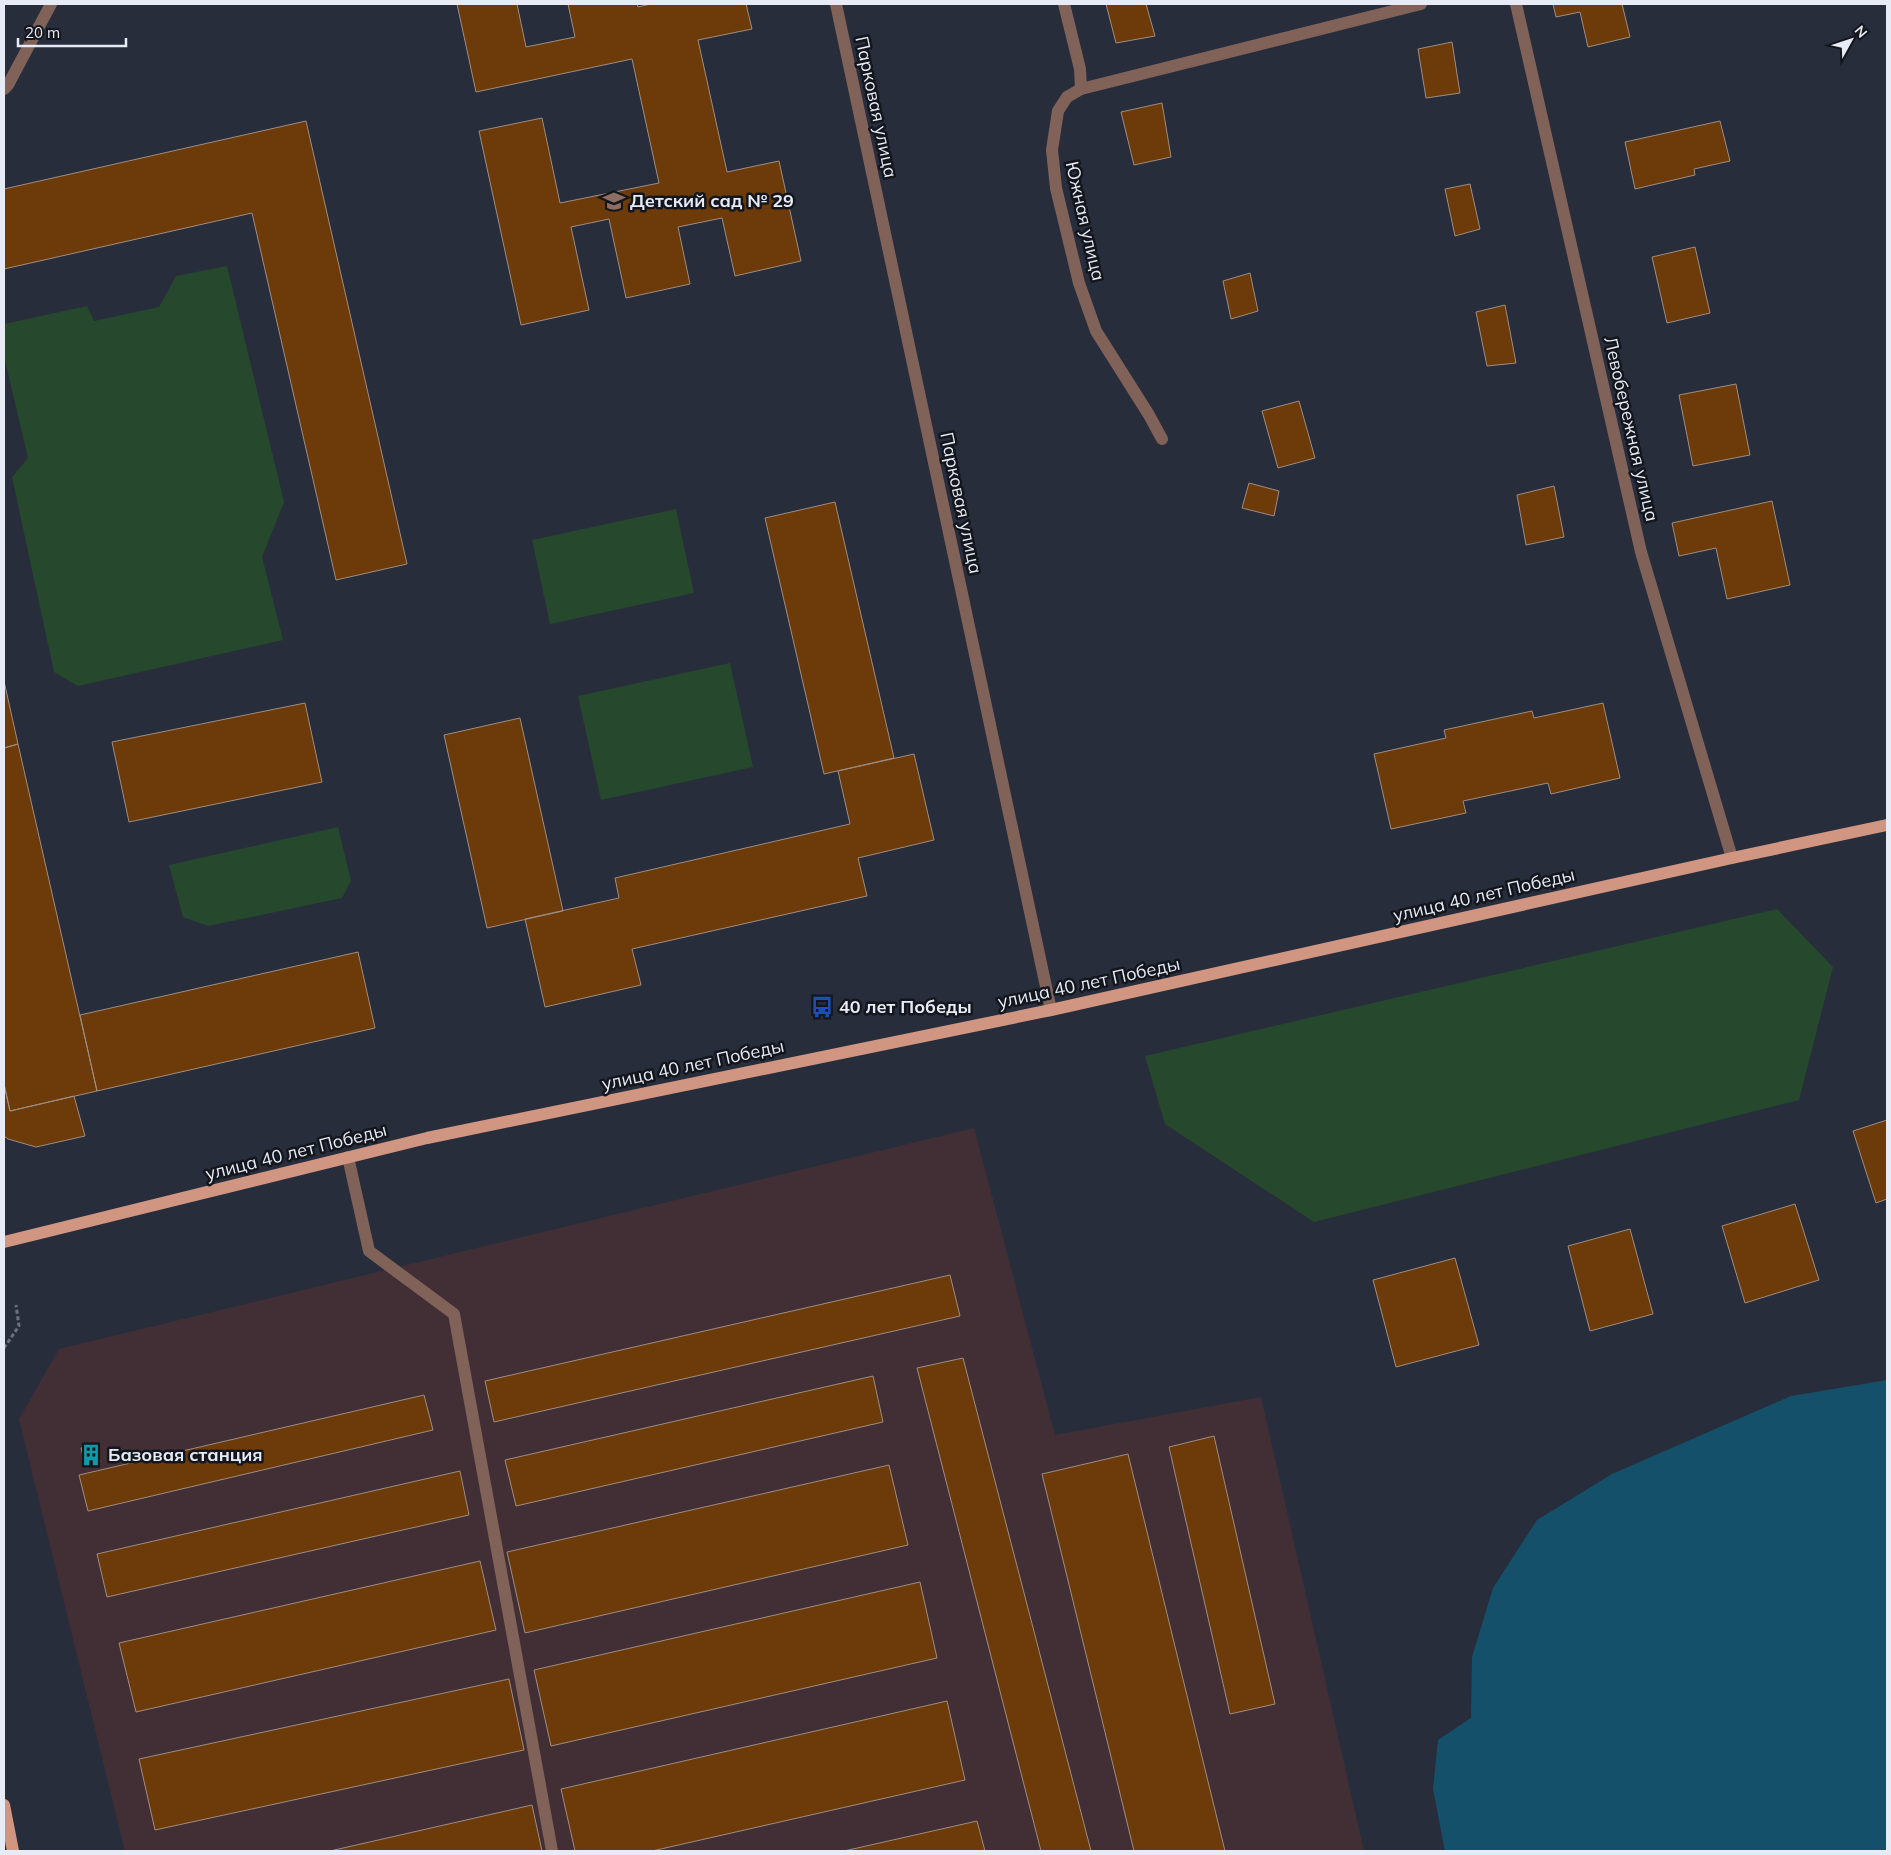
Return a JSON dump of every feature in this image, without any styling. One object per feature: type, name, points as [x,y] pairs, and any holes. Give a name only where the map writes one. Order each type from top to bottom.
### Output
[{"type":"main road","name":"улица 40 лет Победы","points":[[4,1243],[427,1138],[1051,1010],[1887,825]]},
{"type":"main road","points":[[4,1805],[13,1851]]},
{"type":"street","points":[[4,89],[8,85],[50,4]]},
{"type":"street","name":"Парковая улица","points":[[836,4],[1051,1010]]},
{"type":"street","points":[[1064,4],[1080,69],[1081,89],[1420,4]]},
{"type":"street","name":"Левобережная улица","points":[[1516,4],[1640,552],[1732,858]]},
{"type":"street","name":"Южная улица","points":[[1081,89],[1067,97],[1058,112],[1052,150],[1056,188],[1079,283],[1096,331],[1162,439]]},
{"type":"street","points":[[348,1157],[369,1251],[454,1314],[552,1851]]},
{"type":"path","points":[[4,1348],[19,1326],[16,1305]]},
{"type":"shaded area","points":[[974,1128],[1055,1435],[1261,1397],[1364,1851],[125,1851],[19,1419],[59,1349]]},
{"type":"green space","points":[[227,266],[284,502],[262,557],[283,640],[78,686],[54,672],[12,477],[28,458],[4,356],[4,324],[87,306],[94,321],[159,307],[176,276]]},
{"type":"green space","points":[[676,509],[694,593],[550,624],[532,540]]},
{"type":"green space","points":[[730,663],[753,767],[601,800],[578,696]]},
{"type":"green space","points":[[338,827],[351,881],[342,898],[208,926],[183,917],[169,865]]},
{"type":"green space","points":[[1777,909],[1833,967],[1799,1100],[1314,1222],[1165,1124],[1145,1056]]},
{"type":"water","points":[[1887,1380],[1887,1851],[1445,1851],[1433,1789],[1438,1740],[1471,1718],[1472,1657],[1493,1588],[1537,1520],[1612,1474],[1791,1396]]},
{"type":"building","points":[[457,4],[517,4],[526,47],[575,37],[568,4],[637,4],[638,7],[651,4],[746,4],[752,29],[698,40],[727,172],[779,161],[801,261],[735,276],[722,218],[678,227],[690,284],[626,298],[609,219],[571,227],[589,310],[521,325],[479,131],[542,118],[560,203],[659,183],[632,59],[476,92]]},
{"type":"building","points":[[1106,4],[1146,4],[1155,36],[1116,43]]},
{"type":"building","points":[[1553,4],[1622,4],[1630,37],[1588,47],[1580,12],[1556,17]]},
{"type":"building","points":[[1452,42],[1460,93],[1426,98],[1418,49]]},
{"type":"building","points":[[1162,103],[1171,157],[1134,165],[1121,112]]},
{"type":"building","points":[[306,121],[407,564],[336,580],[252,213],[4,269],[4,189]]},
{"type":"building","points":[[1720,121],[1730,161],[1694,169],[1695,175],[1635,189],[1625,142]]},
{"type":"building","points":[[1470,184],[1480,229],[1455,236],[1445,189]]},
{"type":"building","points":[[1695,247],[1710,313],[1667,323],[1652,257]]},
{"type":"building","points":[[1250,273],[1258,311],[1231,319],[1223,281]]},
{"type":"building","points":[[1505,305],[1516,363],[1487,366],[1476,312]]},
{"type":"building","points":[[1736,384],[1750,455],[1693,466],[1679,395]]},
{"type":"building","points":[[1299,401],[1315,458],[1278,468],[1262,411]]},
{"type":"building","points":[[1249,483],[1279,491],[1274,516],[1242,508]]},
{"type":"building","points":[[1554,486],[1564,537],[1526,545],[1517,495]]},
{"type":"building","points":[[1772,501],[1790,585],[1727,599],[1716,548],[1679,556],[1672,523]]},
{"type":"building","points":[[835,502],[894,758],[824,774],[765,518]]},
{"type":"building","points":[[4,681],[18,744],[4,748]]},
{"type":"building","points":[[305,703],[322,782],[129,822],[112,742]]},
{"type":"building","points":[[1603,703],[1620,778],[1551,794],[1548,783],[1463,801],[1466,813],[1391,829],[1374,754],[1446,738],[1444,730],[1532,711],[1534,718]]},
{"type":"building","points":[[520,718],[563,911],[487,928],[444,735]]},
{"type":"building","points":[[18,744],[97,1091],[10,1111],[4,1084],[4,748]]},
{"type":"building","points":[[914,754],[934,840],[858,858],[867,896],[632,949],[641,985],[545,1007],[525,919],[619,898],[615,878],[850,824],[838,771]]},
{"type":"building","points":[[358,952],[375,1028],[97,1091],[80,1015]]},
{"type":"building","points":[[4,1084],[10,1111],[74,1096],[85,1136],[36,1147],[8,1139],[4,1136]]},
{"type":"building","points":[[1887,1120],[1887,1199],[1876,1203],[1853,1131]]},
{"type":"building","points":[[1795,1204],[1819,1280],[1745,1303],[1722,1226]]},
{"type":"building","points":[[1630,1229],[1653,1314],[1590,1331],[1568,1246]]},
{"type":"building","points":[[1455,1258],[1479,1345],[1396,1367],[1373,1280]]},
{"type":"building","points":[[950,1275],[960,1316],[494,1422],[485,1381]]},
{"type":"building","points":[[963,1358],[1091,1851],[1041,1851],[917,1368]]},
{"type":"building","points":[[873,1376],[883,1422],[516,1506],[505,1460]]},
{"type":"building","points":[[424,1395],[433,1430],[88,1511],[79,1475]]},
{"type":"building","points":[[1214,1436],[1275,1704],[1230,1714],[1169,1447]]},
{"type":"building","name":"Базовая станция","points":[[96,1444],[100,1462],[85,1465],[81,1448]]},
{"type":"building","points":[[1128,1454],[1225,1851],[1134,1851],[1042,1474]]},
{"type":"building","points":[[889,1465],[908,1545],[525,1633],[507,1552]]},
{"type":"building","points":[[460,1471],[469,1515],[107,1597],[97,1554]]},
{"type":"building","points":[[480,1561],[496,1630],[136,1712],[119,1643]]},
{"type":"building","points":[[920,1582],[937,1658],[551,1746],[534,1670]]},
{"type":"building","points":[[509,1679],[524,1750],[155,1830],[139,1759]]},
{"type":"building","points":[[947,1701],[965,1780],[652,1851],[575,1851],[561,1789]]},
{"type":"building","points":[[532,1805],[542,1851],[330,1851]]},
{"type":"building","points":[[977,1821],[985,1851],[844,1851]]},
{"type":"place","name":"Детский сад № 29","points":[[614,201]]},
{"type":"place","name":"40 лет Победы","points":[[822,1007]]},
{"type":"place","name":"Базовая станция","points":[[91,1455]]}]
